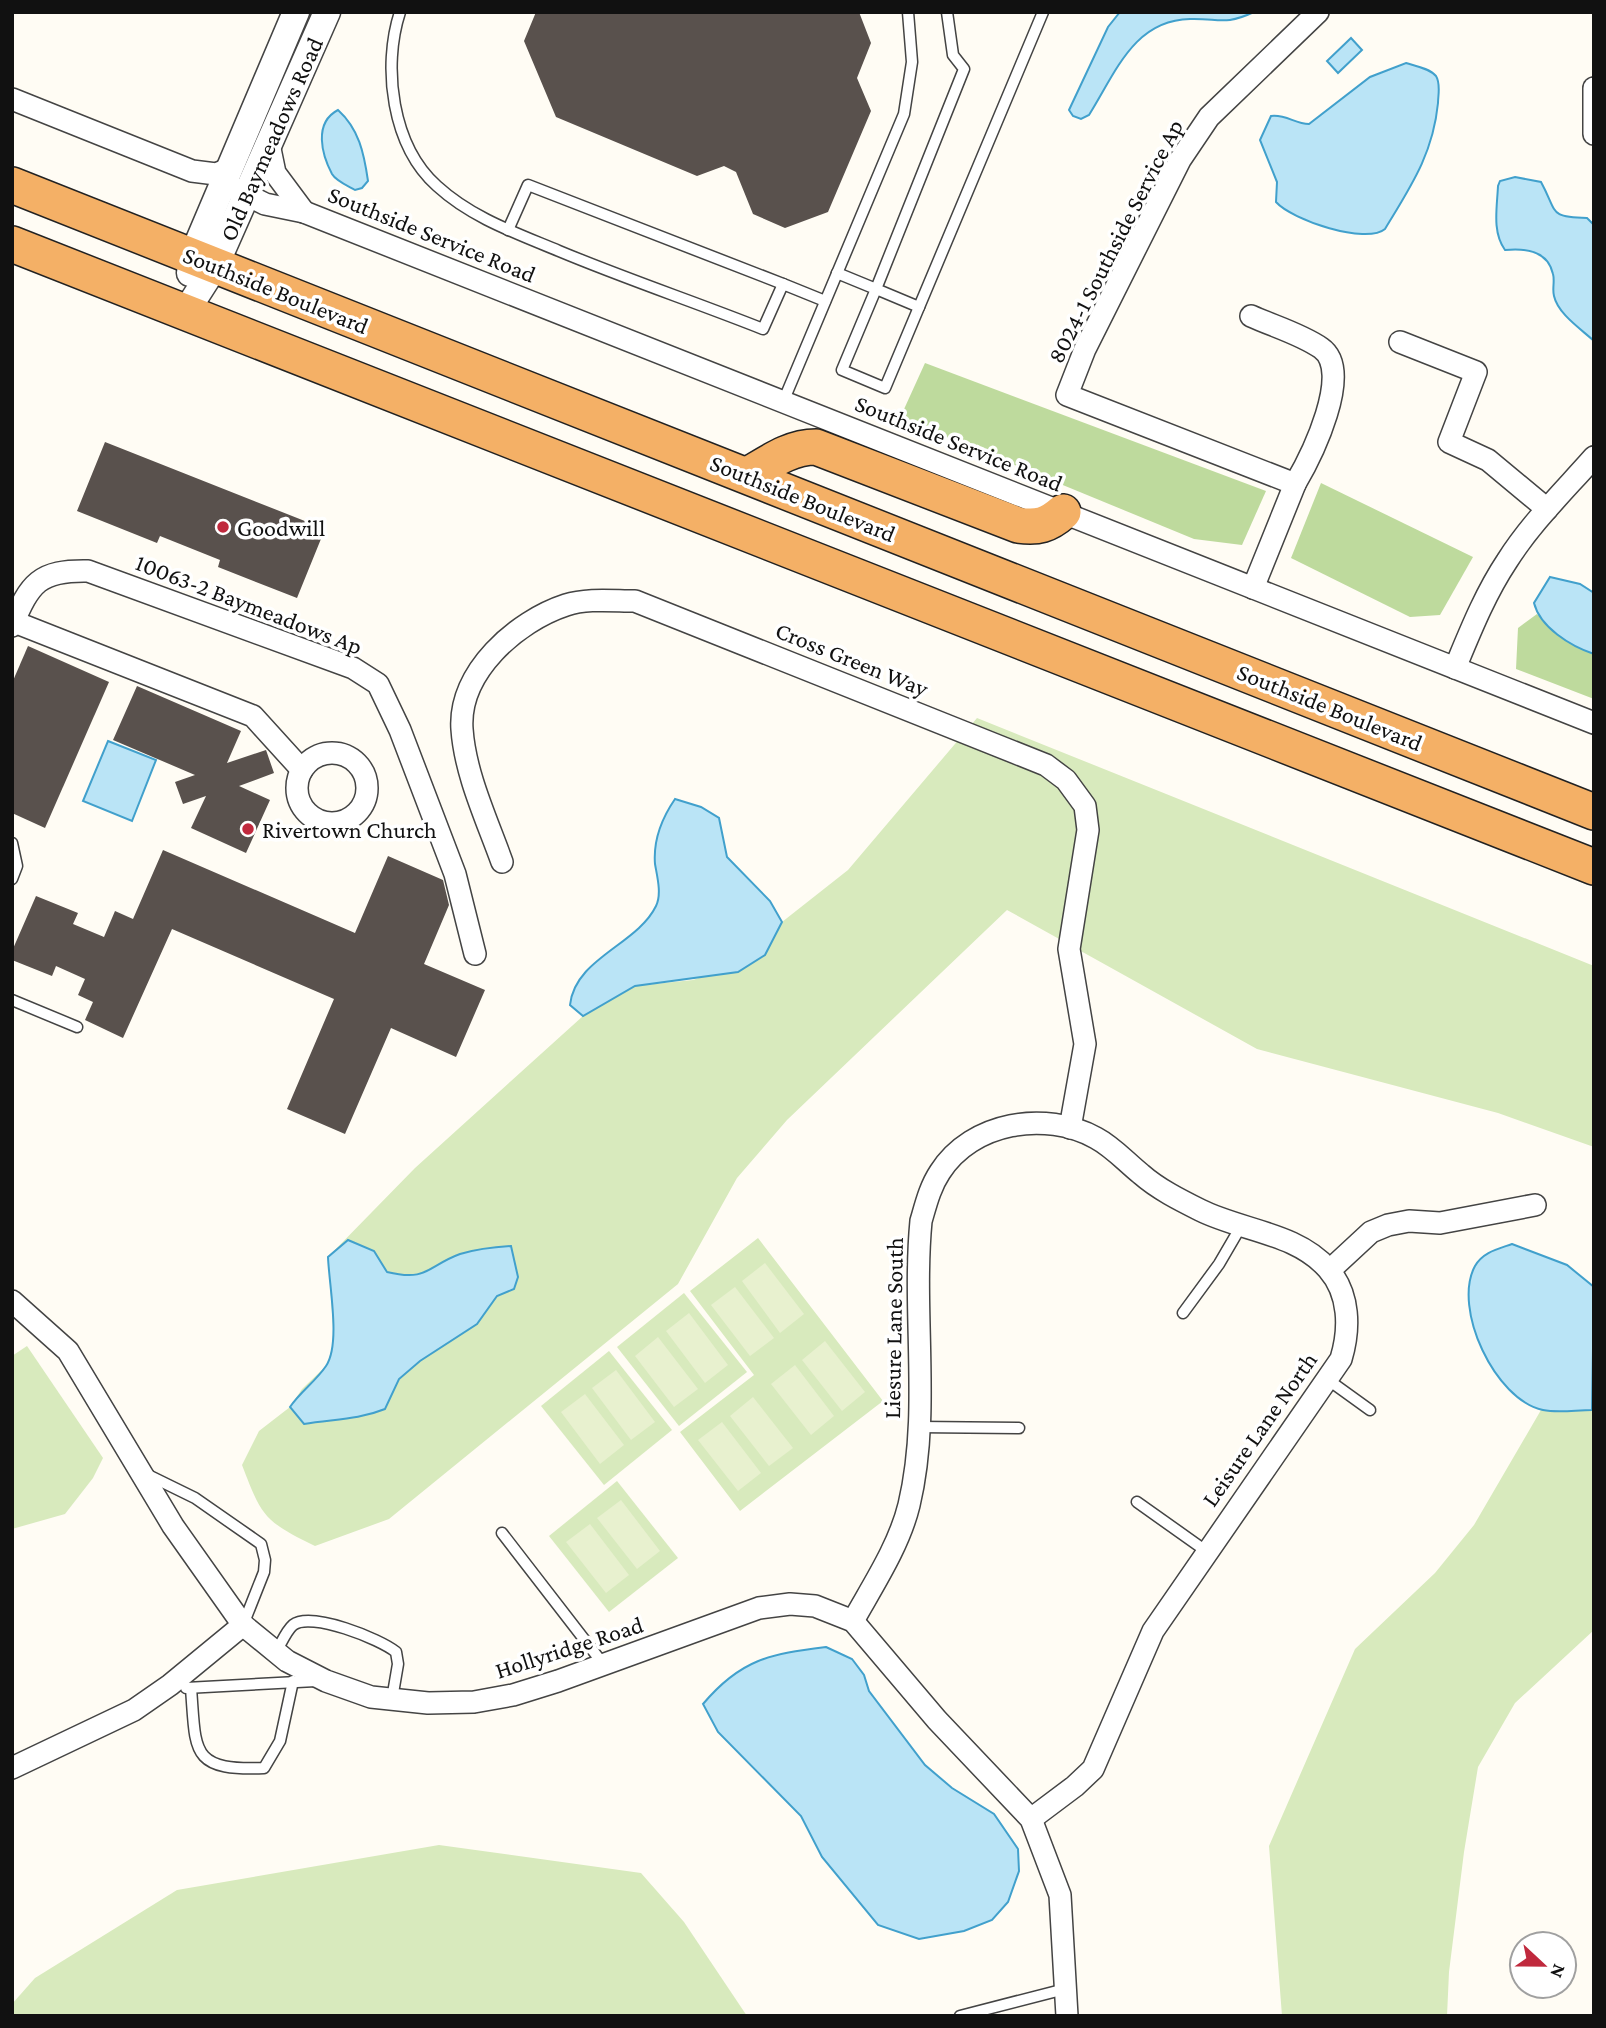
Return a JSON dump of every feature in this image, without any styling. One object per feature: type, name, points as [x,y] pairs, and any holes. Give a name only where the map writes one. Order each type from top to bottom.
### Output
[{"type":"highway","name":"Southside Boulevard","points":[[12,185],[1594,812]]},
{"type":"highway","points":[[12,244],[1594,867]]},
{"type":"highway","points":[[748,475],[786,453],[803,447],[817,447],[1018,525],[1040,527],[1051,523],[1063,512]]},
{"type":"street","name":"Old Baymeadows Road","points":[[185,313],[296,12]]},
{"type":"street","name":"Old Baymeadows Road","points":[[234,182],[269,144],[327,12]]},
{"type":"street","name":"8024-1 Southside Service Ap","points":[[1295,484],[1067,395],[1085,349],[1180,160],[1209,117],[1318,12]]},
{"type":"street","points":[[1594,88],[1594,134]]},
{"type":"street","name":"Southside Service Road","points":[[12,99],[192,171],[216,174],[234,182],[265,204],[304,212],[1594,723]]},
{"type":"street","name":"Southside Service Road","points":[[269,144],[275,173],[304,212]]},
{"type":"street","points":[[1251,316],[1322,349],[1332,361],[1336,375],[1334,390],[1254,588]]},
{"type":"street","points":[[1400,342],[1476,372],[1449,442],[1488,460],[1547,509]]},
{"type":"street","points":[[1455,668],[1472,627],[1507,561],[1547,509],[1590,468]]},
{"type":"street","name":"10063-2 Baymeadows Ap","points":[[13,623],[28,589],[59,571],[88,571],[353,668],[377,684],[400,730],[454,874],[475,954]]},
{"type":"street","name":"Cross Green Way","points":[[502,862],[471,771],[462,727],[467,698],[480,672],[502,644],[529,622],[567,605],[635,601],[1046,765],[1066,780],[1085,806],[1088,830],[1069,949],[1085,1044],[1070,1128]]},
{"type":"street","points":[[13,623],[253,716],[302,770]]},
{"type":"street","name":"Liesure Lane South","points":[[853,1621],[898,1537],[908,1507],[918,1427],[919,1248],[928,1193],[941,1170],[965,1146],[987,1132],[1011,1125],[1038,1123],[1070,1128]]},
{"type":"street","name":"Leisure Lane North","points":[[1031,1819],[1093,1769],[1153,1631],[1341,1359],[1349,1318],[1330,1270],[1307,1249],[1240,1228],[1178,1199],[1143,1176],[1096,1137],[1070,1128]]},
{"type":"street","points":[[1330,1270],[1371,1232],[1388,1225],[1409,1222],[1440,1223],[1535,1205]]},
{"type":"street","name":"Hollyridge Road","points":[[12,1301],[68,1351],[143,1472],[173,1527],[243,1625],[276,1653],[326,1681],[371,1697],[428,1703],[474,1702],[513,1695],[604,1665],[759,1608],[790,1604],[816,1606],[853,1621],[937,1720],[1031,1819],[1060,1895],[1067,2016]]},
{"type":"street","points":[[12,1768],[134,1710],[170,1685],[243,1625]]},
{"type":"lane","points":[[400,12],[391,58],[392,99],[416,157],[435,184],[470,212],[508,230],[763,329],[783,284]]},
{"type":"lane","points":[[783,402],[904,114],[912,62],[908,12]]},
{"type":"lane","points":[[947,12],[953,55],[964,69],[842,370],[885,388],[1043,12]]},
{"type":"lane","points":[[508,230],[528,185],[825,301]]},
{"type":"lane","points":[[837,273],[919,307]]},
{"type":"lane","points":[[12,843],[17,866],[12,879]]},
{"type":"lane","points":[[12,1000],[78,1027]]},
{"type":"lane","points":[[1183,1313],[1240,1228]]},
{"type":"lane","points":[[1327,1379],[1370,1410]]},
{"type":"lane","points":[[918,1427],[1019,1428]]},
{"type":"lane","points":[[143,1472],[195,1498],[261,1544],[265,1560],[264,1572],[243,1625]]},
{"type":"lane","points":[[1136,1502],[1206,1551]]},
{"type":"lane","points":[[502,1533],[604,1665]]},
{"type":"lane","points":[[276,1653],[292,1626],[299,1622],[329,1625],[376,1639],[396,1651],[398,1664],[392,1699]]},
{"type":"lane","points":[[191,1688],[193,1738],[200,1752],[217,1765],[230,1769],[264,1768],[280,1741],[293,1681]]},
{"type":"lane","points":[[170,1685],[191,1688],[326,1681]]},
{"type":"lane","points":[[960,2016],[1065,1989]]},
{"type":"green space","points":[[925,363],[1266,491],[1242,545],[1194,539],[900,418]]},
{"type":"green space","points":[[1321,483],[1473,557],[1440,615],[1410,617],[1291,558]]},
{"type":"green space","points":[[1537,614],[1563,638],[1594,654],[1594,699],[1516,669],[1518,628]]},
{"type":"green space","points":[[977,718],[1594,966],[1594,1147],[1498,1113],[1257,1049],[1007,910],[787,1120],[737,1178],[678,1284],[389,1519],[315,1546],[285,1530],[267,1516],[260,1507],[242,1465],[259,1431],[290,1407],[302,1389],[327,1365],[334,1341],[328,1257],[415,1168],[583,1016],[635,986],[693,980],[765,955],[782,922],[848,870]]},
{"type":"green space","points":[[758,1238],[883,1401],[740,1511],[680,1432],[754,1375],[690,1291]]},
{"type":"green space","points":[[765,1263],[804,1314],[780,1333],[742,1281]]},
{"type":"green space","points":[[735,1287],[774,1338],[750,1356],[711,1305]]},
{"type":"green space","points":[[684,1293],[747,1372],[679,1426],[617,1347]]},
{"type":"green space","points":[[689,1313],[728,1365],[705,1383],[666,1331]]},
{"type":"green space","points":[[658,1337],[698,1389],[674,1407],[635,1356]]},
{"type":"green space","points":[[825,1341],[865,1392],[842,1411],[802,1360]]},
{"type":"green space","points":[[27,1346],[103,1458],[93,1478],[65,1514],[12,1529],[12,1356]]},
{"type":"green space","points":[[609,1351],[672,1430],[604,1485],[541,1406]]},
{"type":"green space","points":[[795,1365],[834,1416],[811,1435],[771,1384]]},
{"type":"green space","points":[[616,1370],[655,1422],[631,1440],[592,1388]]},
{"type":"green space","points":[[585,1394],[624,1445],[600,1464],[561,1412]]},
{"type":"green space","points":[[753,1397],[793,1448],[769,1466],[730,1416]]},
{"type":"green space","points":[[1594,1406],[1594,1630],[1515,1703],[1478,1767],[1449,1972],[1447,2016],[1282,2016],[1269,1846],[1355,1649],[1435,1573],[1474,1525],[1541,1410],[1591,1410]]},
{"type":"green space","points":[[722,1422],[761,1473],[738,1491],[698,1440]]},
{"type":"green space","points":[[617,1481],[678,1558],[609,1612],[549,1536]]},
{"type":"green space","points":[[621,1500],[660,1551],[637,1569],[597,1518]]},
{"type":"green space","points":[[590,1524],[629,1575],[606,1593],[566,1542]]},
{"type":"green space","points":[[439,1845],[641,1873],[684,1922],[747,2016],[12,2016],[12,2004],[35,1978],[177,1890]]},
{"type":"water","points":[[1120,12],[1254,12],[1228,20],[1190,19],[1154,28],[1129,51],[1089,115],[1081,119],[1073,116],[1069,110],[1108,27]]},
{"type":"water","points":[[1351,38],[1362,50],[1338,73],[1327,61]]},
{"type":"water","points":[[1406,63],[1426,69],[1436,76],[1439,86],[1438,103],[1426,154],[1412,184],[1385,229],[1362,234],[1329,228],[1297,216],[1276,202],[1277,182],[1260,140],[1271,116],[1309,124],[1370,77]]},
{"type":"water","points":[[338,110],[356,133],[365,161],[368,181],[362,188],[355,190],[334,177],[323,149],[322,131],[325,123]]},
{"type":"water","points":[[1515,177],[1541,182],[1556,211],[1566,216],[1587,218],[1594,225],[1594,341],[1571,321],[1556,303],[1553,274],[1546,260],[1528,251],[1505,250],[1501,243],[1496,220],[1498,186],[1500,181]]},
{"type":"water","points":[[1550,577],[1580,584],[1594,593],[1594,654],[1557,634],[1537,612],[1534,603]]},
{"type":"water","points":[[108,741],[156,760],[132,821],[83,801]]},
{"type":"water","points":[[675,799],[701,807],[719,818],[727,857],[770,901],[782,922],[765,955],[738,972],[635,986],[583,1016],[570,1005],[574,989],[583,975],[647,920],[656,906],[659,891],[655,846],[662,821]]},
{"type":"water","points":[[348,1240],[374,1251],[387,1272],[401,1275],[419,1274],[460,1254],[511,1246],[518,1277],[514,1289],[497,1296],[477,1324],[420,1361],[399,1379],[385,1409],[355,1417],[304,1424],[290,1407],[326,1366],[330,1356],[333,1344],[333,1314],[328,1257]]},
{"type":"water","points":[[1512,1244],[1567,1265],[1594,1287],[1592,1410],[1549,1411],[1525,1403],[1494,1371],[1482,1350],[1469,1305],[1469,1284],[1475,1266],[1482,1257]]},
{"type":"water","points":[[826,1647],[852,1659],[864,1675],[869,1691],[925,1765],[952,1788],[994,1814],[1018,1849],[1019,1871],[1008,1902],[992,1920],[964,1931],[919,1939],[878,1925],[822,1857],[801,1816],[718,1732],[703,1704],[730,1677],[772,1656]]},
{"type":"building","points":[[536,12],[859,12],[871,43],[857,78],[871,111],[828,212],[785,228],[753,214],[736,172],[724,166],[697,176],[556,117],[524,41]]},
{"type":"building","points":[[105,442],[325,529],[297,598],[218,567],[220,560],[160,536],[157,543],[77,511]]},
{"type":"building","points":[[28,646],[109,682],[45,828],[12,813],[12,683]]},
{"type":"building","points":[[137,686],[241,731],[227,763],[266,750],[274,773],[239,786],[270,800],[246,853],[191,828],[206,796],[183,804],[175,782],[195,775],[113,740]]},
{"type":"building","points":[[163,850],[355,933],[388,856],[443,880],[449,905],[424,964],[485,990],[456,1057],[391,1028],[345,1134],[287,1109],[334,999],[172,929],[123,1038],[85,1020],[93,1002],[78,995],[85,979],[56,966],[52,976],[12,960],[12,951],[36,896],[78,913],[73,924],[104,937],[115,911],[133,919]]},
{"type":"place","name":"Goodwill","points":[[223,527]]},
{"type":"place","name":"Rivertown Church","points":[[248,829]]}]
